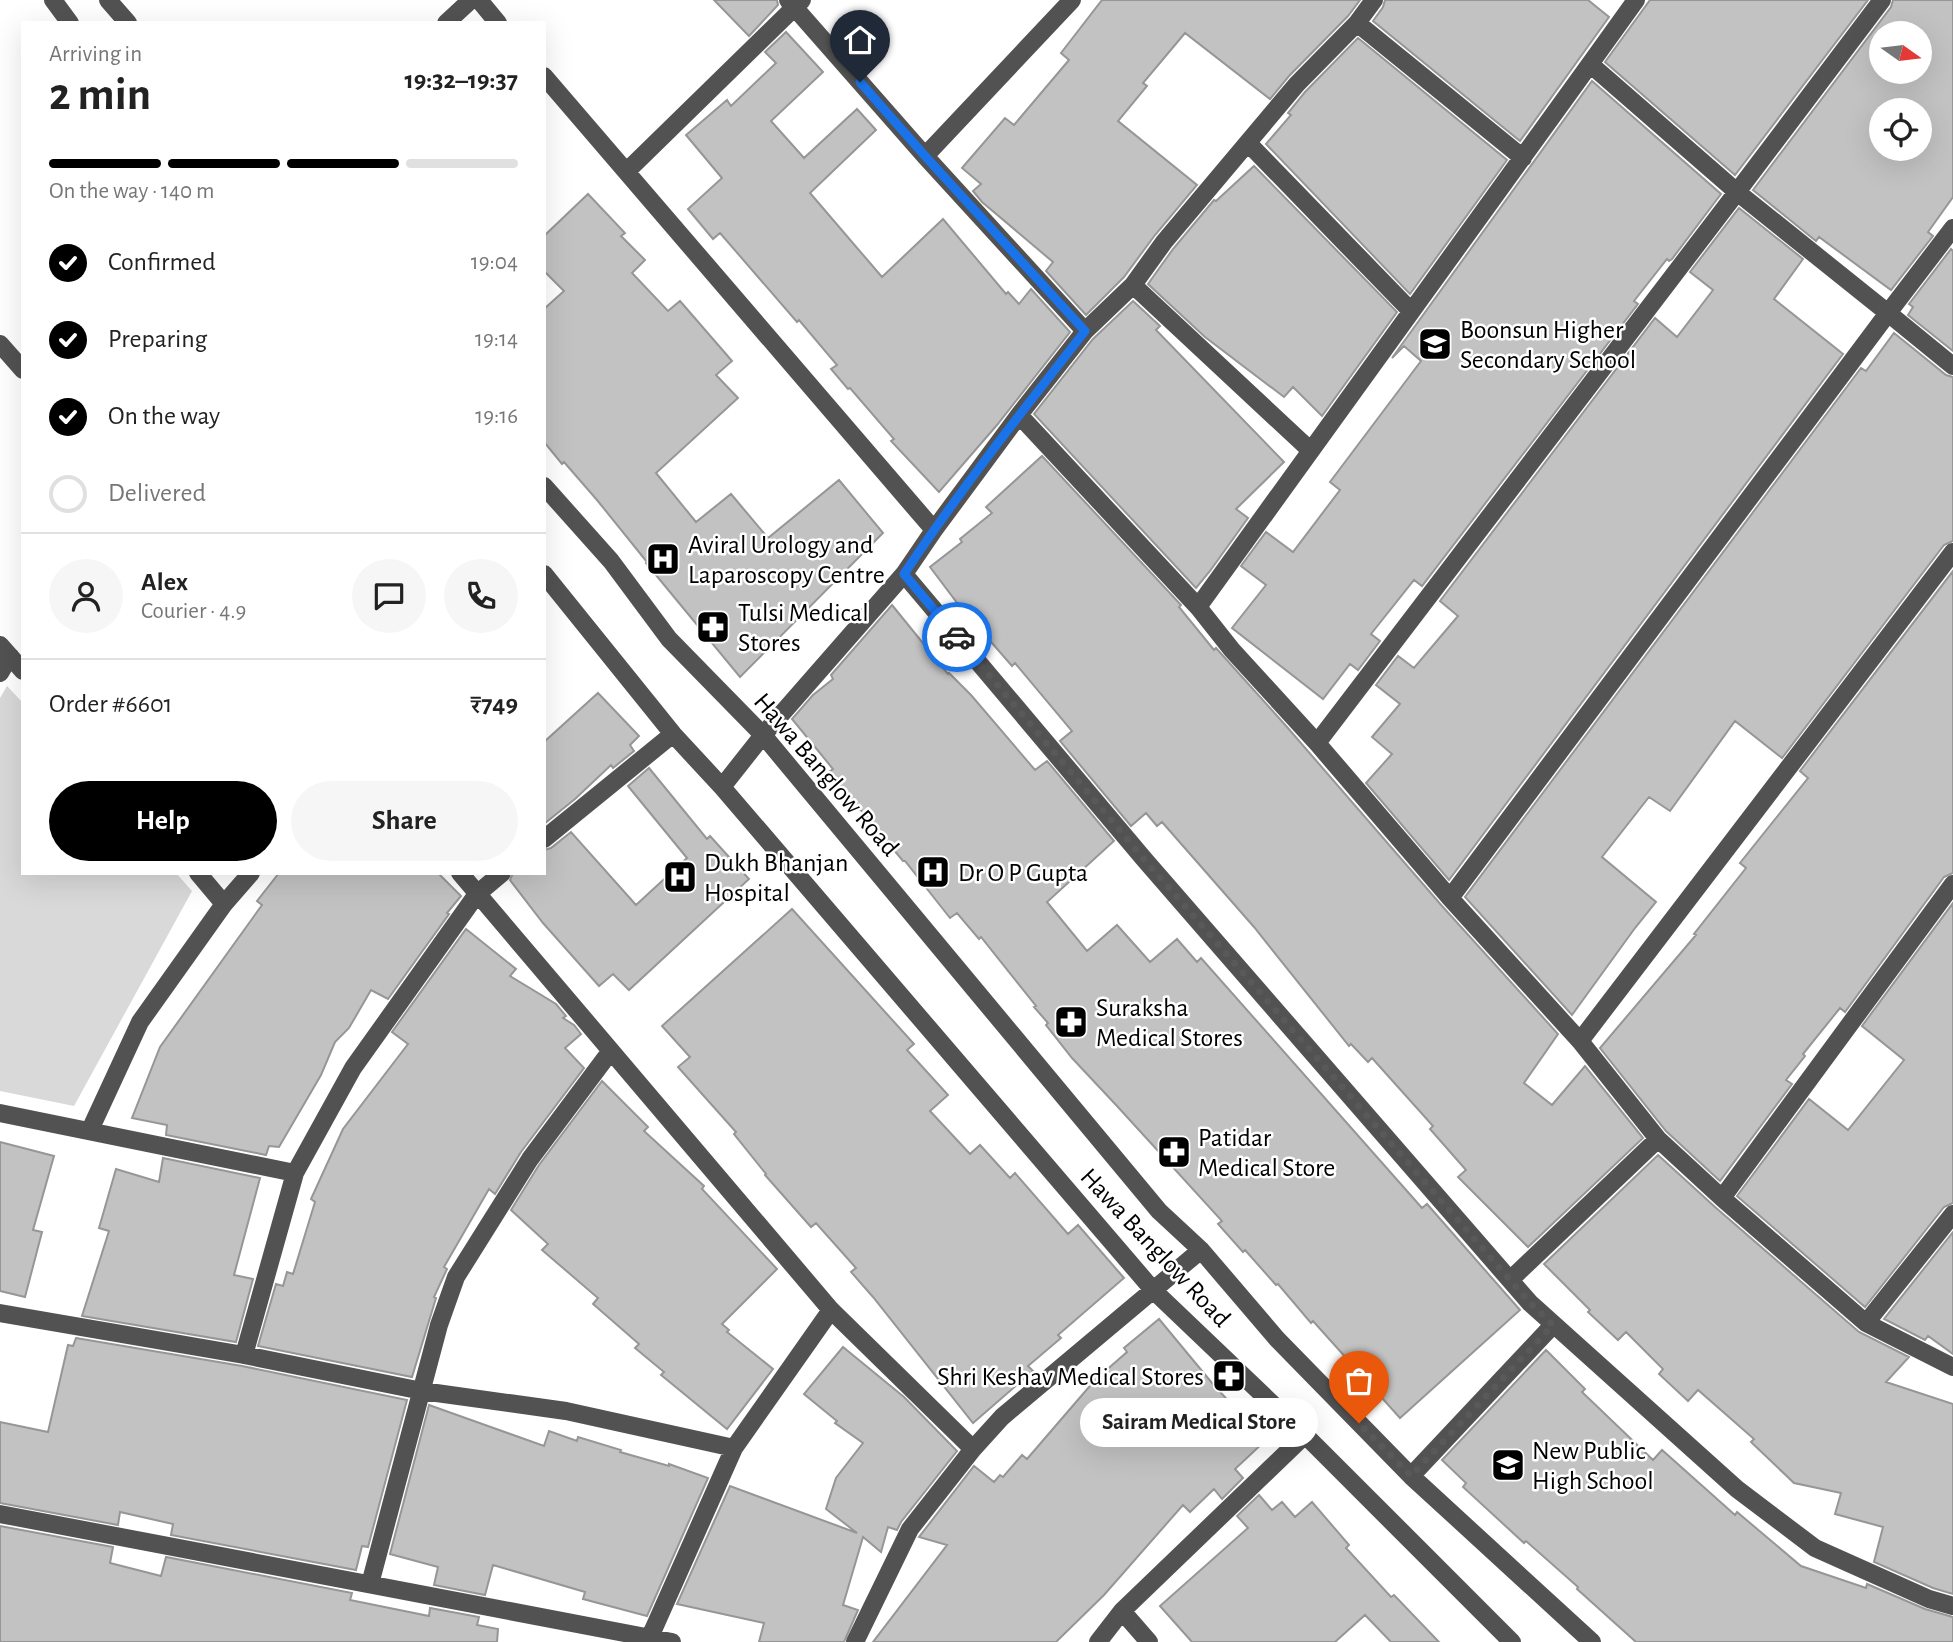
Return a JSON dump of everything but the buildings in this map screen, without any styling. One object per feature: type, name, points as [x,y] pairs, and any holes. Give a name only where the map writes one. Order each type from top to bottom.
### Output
[{"type":"street","points":[[53,0],[69,21]]},
{"type":"street","points":[[108,0],[126,21]]},
{"type":"street","points":[[448,21],[471,0]]},
{"type":"street","points":[[479,0],[496,21]]},
{"type":"street","points":[[925,156],[1072,0]]},
{"type":"street","points":[[722,787],[904,574],[1019,415],[1085,331],[1133,285],[1164,242],[1297,83],[1357,23],[1374,0]]},
{"type":"street","points":[[1317,743],[1882,0]]},
{"type":"street","points":[[1198,607],[1590,65],[1632,1]]},
{"type":"street","points":[[627,171],[795,3],[925,156],[1085,331]]},
{"type":"street","points":[[1357,23],[1523,158]]},
{"type":"street","points":[[1590,65],[1737,192],[1953,366]]},
{"type":"street","points":[[546,78],[934,530]]},
{"type":"street","points":[[1248,143],[1411,311]]},
{"type":"street","points":[[1450,898],[1953,228]]},
{"type":"street","points":[[1133,285],[1310,450]]},
{"type":"street","points":[[0,344],[21,368]]},
{"type":"street","points":[[1019,415],[1198,607],[1232,650],[1317,743],[1450,898],[1580,1041],[1658,1139],[1721,1198],[1866,1322],[1953,1367]]},
{"type":"street","name":"Hawa Banglow Road","points":[[546,488],[611,561],[669,639],[763,736],[1150,1200],[1201,1250],[1277,1339],[1411,1476],[1592,1642]]},
{"type":"street","points":[[1580,1041],[1953,552]]},
{"type":"street","points":[[904,574],[1144,859],[1530,1303],[1737,1489],[1815,1548],[1929,1599],[1953,1606]]},
{"type":"street","name":"Hawa Banglow Road","points":[[546,576],[673,734],[722,787],[1153,1290],[1305,1435],[1512,1642]]},
{"type":"street","points":[[5,650],[21,669]]},
{"type":"street","points":[[0,673],[5,650]]},
{"type":"street","points":[[546,837],[673,734]]},
{"type":"street","points":[[200,875],[225,904]]},
{"type":"street","points":[[90,1130],[140,1022],[225,904],[249,875]]},
{"type":"street","points":[[462,875],[831,1310],[973,1449]]},
{"type":"street","points":[[244,1355],[295,1172],[353,1068],[477,894],[500,875]]},
{"type":"street","points":[[1721,1198],[1953,884]]},
{"type":"street","points":[[370,1584],[439,1325],[456,1277],[530,1159],[610,1052]]},
{"type":"street","points":[[0,1113],[295,1172]]},
{"type":"street","points":[[1510,1280],[1658,1139]]},
{"type":"street","points":[[1866,1322],[1953,1214]]},
{"type":"street","points":[[855,1642],[910,1530],[973,1449],[1003,1417],[1201,1250]]},
{"type":"street","points":[[650,1637],[734,1448],[831,1310]]},
{"type":"street","points":[[0,1313],[244,1355],[422,1391],[566,1411],[734,1448]]},
{"type":"street","points":[[1411,1476],[1553,1325]]},
{"type":"street","points":[[1098,1642],[1122,1611],[1305,1435]]},
{"type":"street","points":[[0,1514],[672,1642]]},
{"type":"street","points":[[1122,1611],[1149,1642]]},
{"type":"shaded area","points":[[7,686],[21,701],[21,875],[178,875],[192,891],[74,1106],[0,1091],[0,698]]},
{"type":"way so far","points":[[957,637],[1144,859],[1530,1303],[1553,1325],[1411,1476],[1359,1423]]},
{"type":"place","name":"Boonsun Higher Secondary School","points":[[1435,344]]},
{"type":"place","name":"Aviral Urology and Laparoscopy Centre","points":[[663,559]]},
{"type":"place","name":"Tulsi Medical Stores","points":[[713,627]]},
{"type":"place","name":"Dr O P Gupta","points":[[933,872]]},
{"type":"place","name":"Dukh Bhanjan Hospital","points":[[680,877]]},
{"type":"place","name":"Suraksha Medical Stores","points":[[1071,1022]]},
{"type":"place","name":"Patidar Medical Store","points":[[1174,1152]]},
{"type":"place","name":"Shri Keshav Medical Stores","points":[[1229,1376]]},
{"type":"place","name":"Sairam Medical Store","points":[[1359,1423]]},
{"type":"place","name":"New Public High School","points":[[1508,1465]]},
{"type":"route","points":[[860,82],[1085,331],[1004,434],[904,574],[957,637]]}]
